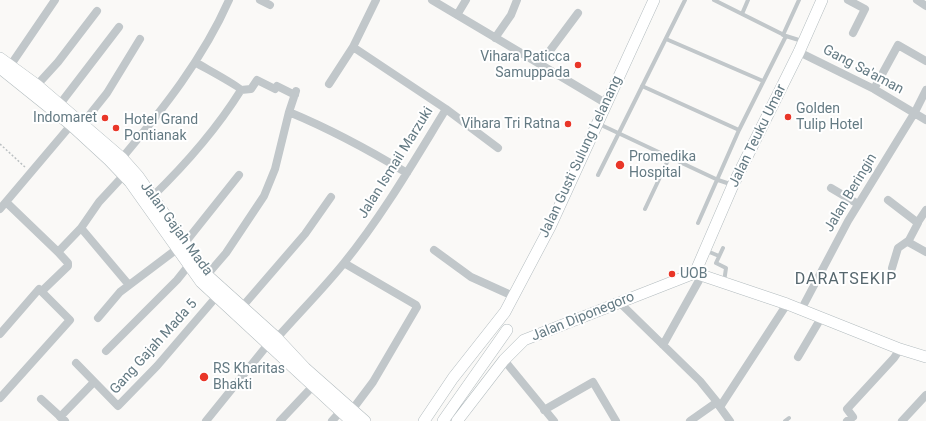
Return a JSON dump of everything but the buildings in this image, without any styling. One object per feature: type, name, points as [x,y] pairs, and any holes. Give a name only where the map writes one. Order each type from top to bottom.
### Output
[{"type":"street","points":[[5,67],[55,0]]},
{"type":"street","points":[[122,158],[163,108],[195,62],[219,23],[229,0]]},
{"type":"street","points":[[260,0],[270,5]]},
{"type":"street","points":[[329,84],[353,47],[376,0]]},
{"type":"street","points":[[432,0],[607,104]]},
{"type":"street","points":[[457,15],[466,0]]},
{"type":"street","points":[[495,38],[511,15],[517,0]]},
{"type":"street","name":"Jalan Gusti Sulung Lelanang","points":[[424,421],[452,378],[505,312],[550,227],[654,0]]},
{"type":"street","name":"Jalan Teuku Umar","points":[[699,274],[705,250],[733,185],[802,47],[822,0]]},
{"type":"street","points":[[848,0],[865,9],[853,33]]},
{"type":"street","points":[[37,85],[58,62],[97,11]]},
{"type":"street","points":[[540,64],[578,13]]},
{"type":"street","points":[[60,104],[119,27]]},
{"type":"street","points":[[83,123],[107,93],[140,39]]},
{"type":"street","points":[[874,89],[898,45],[926,61]]},
{"type":"street","name":"Jalan Ismail Marzuki","points":[[206,421],[273,340],[344,263],[370,230],[446,109],[353,47]]},
{"type":"street","name":"Gang Sa'aman","points":[[802,47],[915,112],[926,120]]},
{"type":"street","name":"Jalan Gajah Mada","points":[[0,58],[5,67],[71,125],[105,149],[122,158],[152,197],[168,229]]},
{"type":"street","points":[[195,62],[216,75],[239,86],[241,90]]},
{"type":"street","name":"Jalan Gajah Mada","points":[[5,67],[37,85],[83,123],[181,246],[207,275],[242,307],[313,386],[340,412],[365,421]]},
{"type":"street","points":[[207,275],[226,253],[264,196],[275,169],[288,112],[296,93],[277,86],[275,88],[257,80],[251,89],[241,90]]},
{"type":"street","points":[[152,197],[187,162],[225,116],[241,90]]},
{"type":"street","name":"Jalan Beringin","points":[[801,310],[858,204],[915,112],[926,90]]},
{"type":"street","points":[[446,109],[498,148]]},
{"type":"street","points":[[288,112],[356,142],[407,173]]},
{"type":"street","points":[[0,209],[71,125]]},
{"type":"street","points":[[58,252],[81,228],[98,202],[124,175]]},
{"type":"street","points":[[98,318],[120,292],[181,246],[239,175]]},
{"type":"street","points":[[831,188],[858,204]]},
{"type":"street","points":[[242,307],[305,234],[331,197]]},
{"type":"street","points":[[888,200],[918,222]]},
{"type":"street","points":[[0,334],[37,290],[41,290],[68,266],[68,263],[58,252],[6,202]]},
{"type":"street","points":[[892,268],[898,248],[908,241],[926,210]]},
{"type":"street","points":[[81,228],[129,285]]},
{"type":"street","points":[[908,241],[926,252]]},
{"type":"street","name":"Jalan Gajah Mada","points":[[181,246],[189,265],[201,282],[273,340]]},
{"type":"street","points":[[434,250],[471,277],[513,296]]},
{"type":"street","points":[[344,263],[417,307],[352,416]]},
{"type":"street","points":[[106,351],[177,280],[189,265]]},
{"type":"street","points":[[664,344],[699,274],[787,304],[900,349],[926,357]]},
{"type":"street","name":"Jalan Diponegoro","points":[[457,421],[504,360],[524,340],[619,302],[699,274]]},
{"type":"street","points":[[0,398],[70,322],[69,317],[41,290]]},
{"type":"street","name":"Gang Gajah Mada 5","points":[[76,362],[117,406],[120,405],[157,366],[217,296]]},
{"type":"street","points":[[619,302],[664,344],[700,381],[730,421]]},
{"type":"street","points":[[690,421],[718,405],[749,364],[787,304]]},
{"type":"street","points":[[505,312],[507,330],[514,338],[524,340]]},
{"type":"street","points":[[798,357],[822,318]]},
{"type":"street","points":[[443,421],[507,330]]},
{"type":"street","points":[[847,421],[852,417],[847,409],[900,349]]},
{"type":"street","points":[[504,360],[528,387],[544,410],[554,421]]},
{"type":"street","name":"Jalan Gajah Mada","points":[[301,371],[352,416]]},
{"type":"street","points":[[41,399],[63,419],[94,382]]},
{"type":"street","points":[[544,410],[592,382],[616,421]]},
{"type":"street","points":[[280,421],[313,386]]},
{"type":"street","points":[[902,421],[926,395]]},
{"type":"street","points":[[332,421],[340,412]]},
{"type":"lane","points":[[598,175],[685,0]]},
{"type":"lane","points":[[714,0],[785,35],[802,47]]},
{"type":"lane","points":[[742,14],[748,0]]},
{"type":"lane","points":[[698,223],[739,130],[785,35],[799,0]]},
{"type":"lane","points":[[666,39],[763,82]]},
{"type":"lane","points":[[642,86],[739,130]]},
{"type":"lane","points":[[598,123],[618,134],[670,156],[718,180],[733,185]]},
{"type":"lane","points":[[645,209],[670,156]]},
{"type":"lane","points":[[723,248],[716,263],[726,268],[724,283]]},
{"type":"lane","points":[[705,250],[719,256]]},
{"type":"lane","points":[[785,421],[789,418]]},
{"type":"path","points":[[0,144],[31,173]]},
{"type":"place","name":"Vihara Paticca Samuppada","points":[[578,65]]},
{"type":"place","name":"Golden Tulip Hotel","points":[[788,117]]},
{"type":"place","name":"Indomaret","points":[[105,118]]},
{"type":"place","name":"Vihara Tri Ratna","points":[[568,124]]},
{"type":"place","name":"Hotel Grand Pontianak","points":[[116,128]]},
{"type":"place","name":"Promedika Hospital","points":[[620,165]]},
{"type":"place","name":"UOB","points":[[672,274]]},
{"type":"place","name":"RS Kharitas Bhakti","points":[[204,377]]},
{"type":"district","name":"DARATSEKIP","points":[[846,280]]}]
